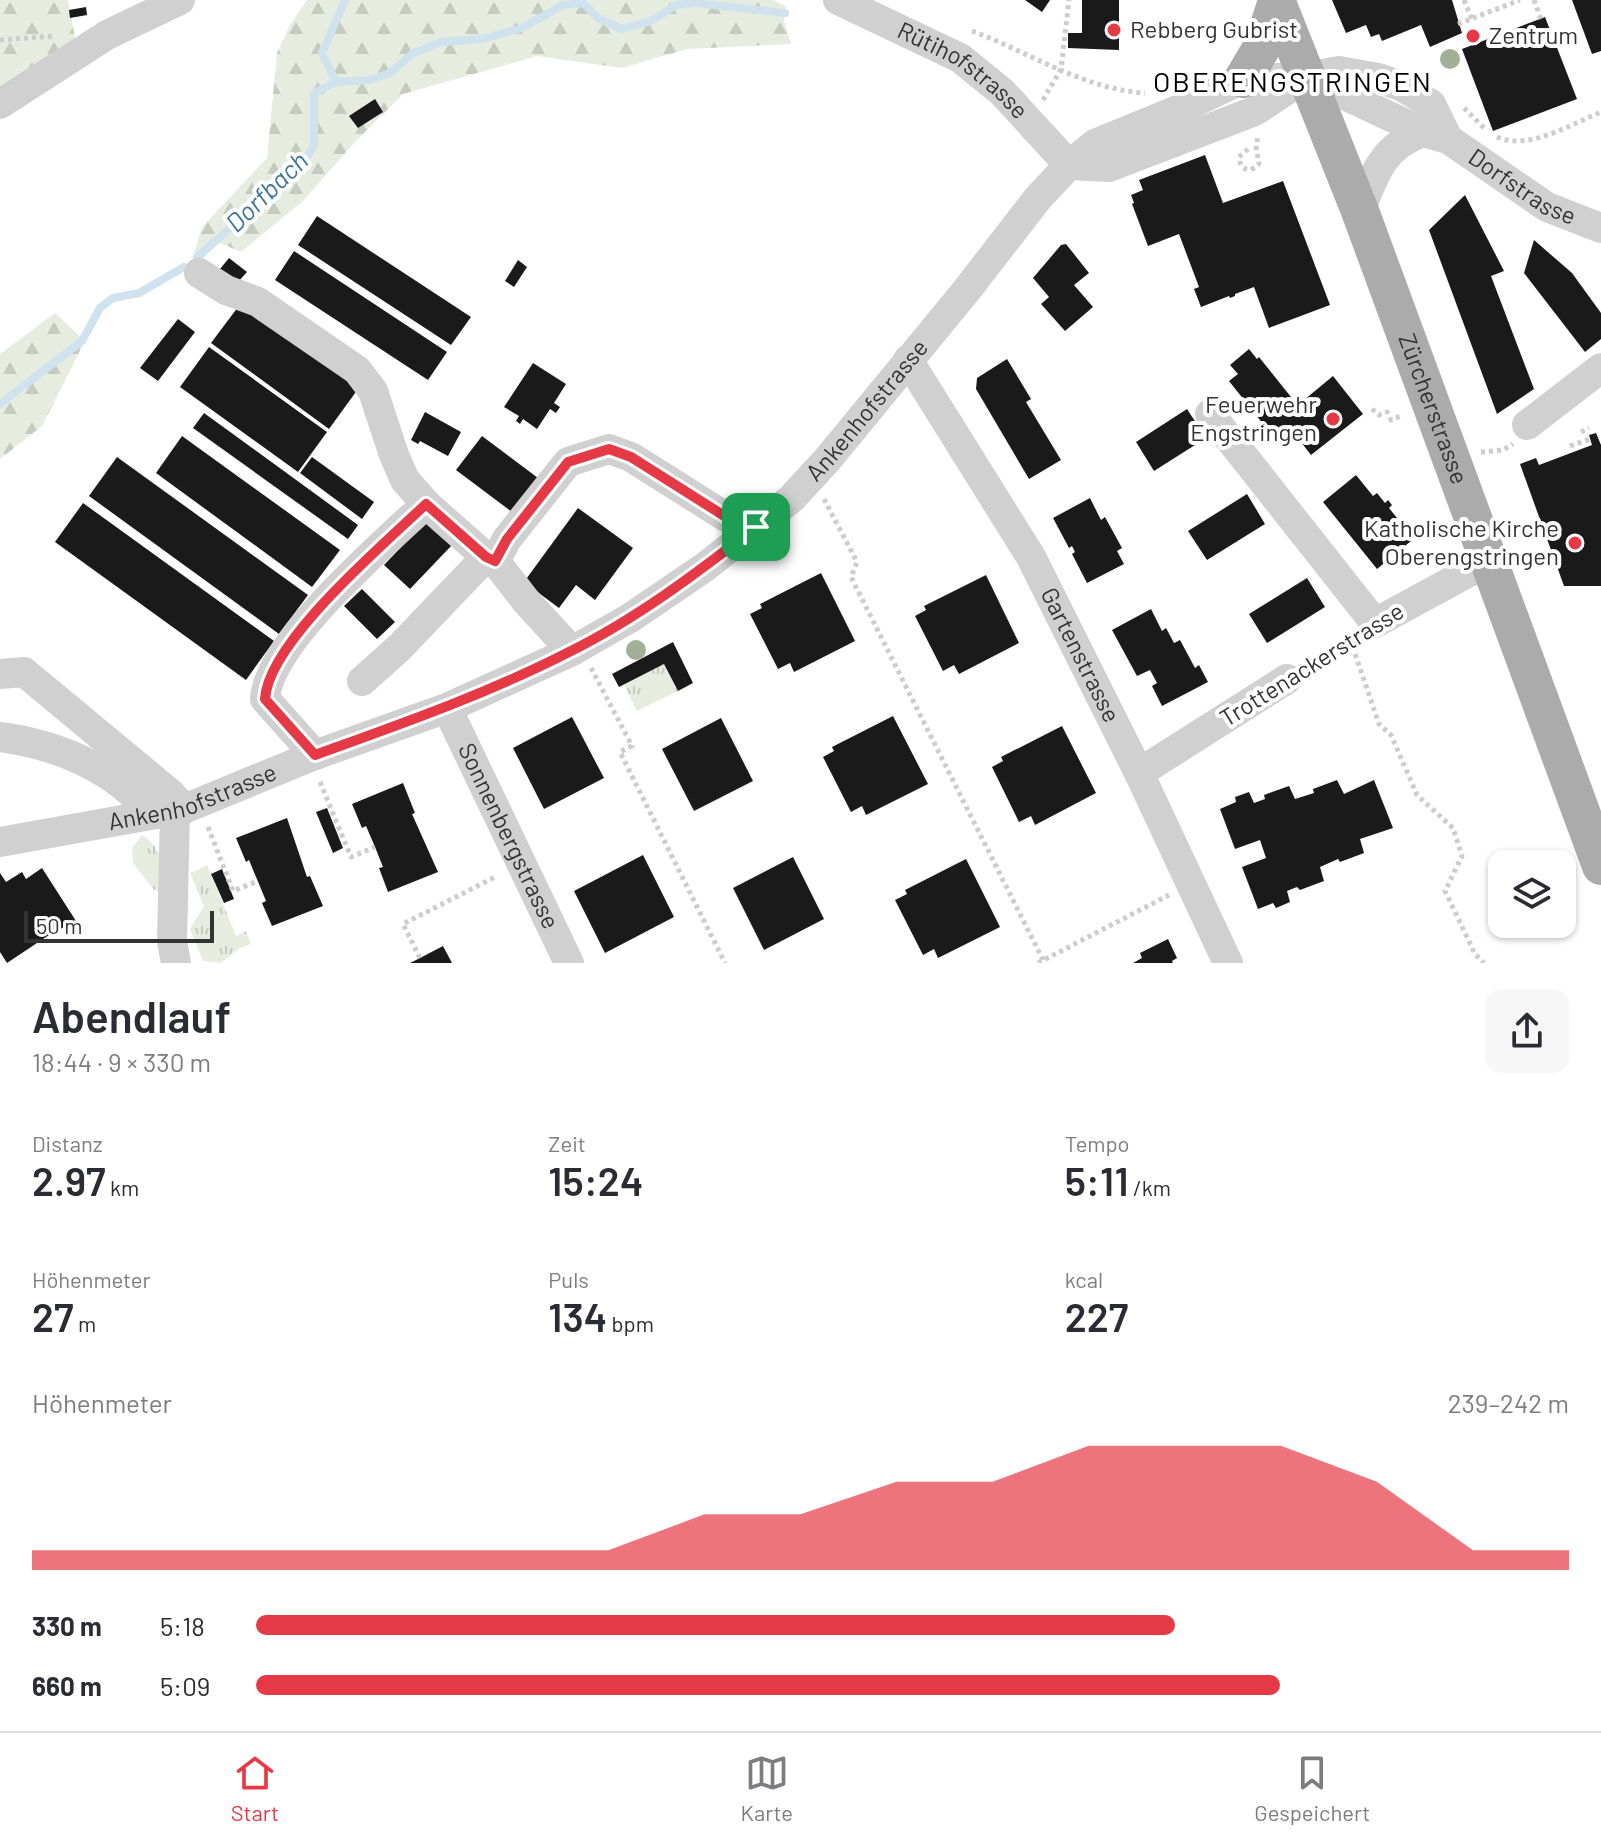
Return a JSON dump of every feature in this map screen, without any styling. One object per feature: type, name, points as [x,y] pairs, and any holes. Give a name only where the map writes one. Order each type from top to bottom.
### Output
[{"type":"main road","name":"Zürcherstrasse","points":[[1277,0],[1360,211],[1601,866]]},
{"type":"main road","points":[[1243,79],[1262,47],[1277,0]]},
{"type":"street","points":[[0,104],[107,35],[180,0]]},
{"type":"street","name":"Rütihofstrasse","points":[[854,3],[960,58],[1002,92],[1069,165]]},
{"type":"street","points":[[1069,165],[1095,144],[1243,79],[1306,77]]},
{"type":"street","points":[[1069,165],[1109,167],[1255,111],[1306,77]]},
{"type":"street","name":"Dorfstrasse","points":[[1306,77],[1436,136],[1547,207],[1601,227]]},
{"type":"street","points":[[1360,211],[1378,166],[1387,154],[1405,139],[1436,136]]},
{"type":"street","name":"Ankenhofstrasse","points":[[0,842],[179,815],[316,765],[447,708],[576,648],[630,618],[705,567],[791,499],[827,460],[1038,198],[1069,165]]},
{"type":"street","points":[[199,273],[226,290],[258,302],[357,370],[373,391],[405,480],[426,504],[491,559],[526,601],[576,648]]},
{"type":"street","name":"Gartenstrasse","points":[[908,360],[1031,557],[1139,773],[1228,963]]},
{"type":"street","points":[[1527,425],[1601,368]]},
{"type":"street","points":[[1210,414],[1362,631]]},
{"type":"street","points":[[362,681],[491,559],[568,462],[609,449],[631,457],[726,517],[756,527]]},
{"type":"street","points":[[316,765],[265,699],[266,687],[276,666],[313,613],[426,504]]},
{"type":"street","name":"Trottenackerstrasse","points":[[1362,631],[1467,573],[1489,565]]},
{"type":"street","points":[[0,674],[24,672],[171,794],[179,815],[172,941],[176,963]]},
{"type":"street","name":"Trottenackerstrasse","points":[[1139,773],[1287,679]]},
{"type":"street","name":"Sonnenbergstrasse","points":[[447,708],[569,963]]},
{"type":"street","points":[[0,737],[62,752],[103,772],[140,801],[179,815]]},
{"type":"path","points":[[1039,107],[1061,69],[1069,0]]},
{"type":"path","points":[[1464,0],[1472,19]]},
{"type":"path","points":[[1458,24],[1520,0]]},
{"type":"path","points":[[1534,0],[1541,19]]},
{"type":"path","points":[[963,27],[1102,87],[1155,93]]},
{"type":"path","points":[[1461,106],[1488,132],[1512,143],[1526,141],[1601,112]]},
{"type":"path","points":[[1248,149],[1239,157],[1244,169],[1251,170],[1259,164],[1256,146],[1261,128]]},
{"type":"path","points":[[1372,409],[1379,415],[1387,412],[1391,420],[1407,414]]},
{"type":"path","points":[[1473,456],[1483,451],[1503,450],[1519,439],[1527,425]]},
{"type":"path","points":[[1581,432],[1589,428]]},
{"type":"path","points":[[1570,446],[1590,439]]},
{"type":"path","points":[[820,491],[857,562],[851,577],[1041,962],[1191,883]]},
{"type":"path","points":[[1362,631],[1379,724],[1391,735],[1417,795],[1453,828],[1462,856],[1445,891],[1475,954],[1484,963]]},
{"type":"path","name":"Trottenackerstrasse","points":[[1287,679],[1362,631]]},
{"type":"path","points":[[576,648],[632,746],[620,752],[725,963]]},
{"type":"path","points":[[316,765],[351,857],[375,847]]},
{"type":"path","points":[[179,815],[233,891],[258,881]]},
{"type":"path","points":[[420,958],[403,924],[489,881],[519,862]]},
{"type":"green space","points":[[0,0],[68,0],[76,43],[0,102]]},
{"type":"green space","points":[[307,0],[773,0],[786,6],[784,21],[791,44],[687,49],[622,68],[537,56],[403,94],[302,202],[241,252],[220,243],[201,260],[194,253],[202,227],[267,158],[277,53],[290,25]]},
{"type":"green space","points":[[55,313],[85,341],[42,426],[0,459],[0,354]]},
{"type":"green space","points":[[664,664],[678,691],[637,711],[624,685]]},
{"type":"green space","points":[[142,835],[158,852],[163,891],[154,890],[133,863],[132,848]]},
{"type":"green space","points":[[207,865],[236,936],[246,931],[251,944],[240,948],[221,963],[203,961],[190,929],[204,906],[190,873]]},
{"type":"building","points":[[1025,0],[1050,0],[1042,12]]},
{"type":"building","points":[[1082,0],[1119,0],[1119,50],[1068,48],[1068,33],[1082,33]]},
{"type":"building","points":[[1332,0],[1452,0],[1462,33],[1430,47],[1421,25],[1382,41],[1379,34],[1371,37],[1366,25],[1346,33]]},
{"type":"building","points":[[1572,0],[1601,0],[1601,51],[1592,54]]},
{"type":"building","points":[[86,7],[87,15],[70,18],[69,10]]},
{"type":"building","points":[[1545,17],[1577,99],[1493,131],[1462,49]]},
{"type":"building","points":[[375,99],[383,112],[358,128],[349,116]]},
{"type":"building","points":[[1205,155],[1223,203],[1283,181],[1330,305],[1269,328],[1254,287],[1201,307],[1194,289],[1199,287],[1179,234],[1148,246],[1132,204],[1131,195],[1143,190],[1139,180]]},
{"type":"building","points":[[1465,195],[1504,271],[1491,276],[1534,389],[1497,414],[1429,230]]},
{"type":"building","points":[[317,216],[471,317],[451,345],[298,245]]},
{"type":"building","points":[[1534,240],[1572,273],[1601,313],[1601,339],[1585,352],[1524,273]]},
{"type":"building","points":[[1066,244],[1089,273],[1074,285],[1093,307],[1065,331],[1041,304],[1049,297],[1033,278],[1061,245]]},
{"type":"building","points":[[294,251],[447,352],[428,380],[275,280]]},
{"type":"building","points":[[229,258],[247,272],[238,282],[220,269]]},
{"type":"building","points":[[518,260],[527,267],[514,287],[505,281]]},
{"type":"building","points":[[241,303],[358,389],[329,429],[211,343]]},
{"type":"building","points":[[178,319],[195,332],[158,381],[140,368]]},
{"type":"building","points":[[209,347],[327,432],[298,472],[180,387]]},
{"type":"building","points":[[1249,349],[1303,412],[1307,408],[1304,400],[1333,376],[1363,414],[1311,455],[1297,437],[1283,449],[1229,381],[1238,374],[1230,365]]},
{"type":"building","points":[[1007,359],[1031,399],[1026,402],[1061,460],[1029,479],[976,389],[977,378]]},
{"type":"building","points":[[533,363],[566,384],[554,403],[560,407],[556,413],[550,409],[537,429],[523,419],[520,424],[516,421],[519,416],[504,407]]},
{"type":"building","points":[[1187,409],[1206,438],[1154,471],[1136,442]]},
{"type":"building","points":[[425,412],[461,432],[448,456],[420,441],[418,444],[411,440]]},
{"type":"building","points":[[204,413],[358,525],[348,539],[193,428]]},
{"type":"building","name":"Katholische Kirche Oberengstringen","points":[[1596,433],[1601,445],[1601,586],[1564,586],[1520,464],[1536,458],[1539,465],[1592,445],[1589,435]]},
{"type":"building","points":[[182,436],[340,550],[312,587],[156,473]]},
{"type":"building","points":[[482,436],[538,478],[512,512],[456,470]]},
{"type":"building","points":[[117,457],[308,595],[279,634],[89,496]]},
{"type":"building","points":[[312,457],[374,502],[362,519],[300,473]]},
{"type":"building","points":[[1356,475],[1373,496],[1377,493],[1385,503],[1388,500],[1392,505],[1389,508],[1397,518],[1394,520],[1411,541],[1377,569],[1323,502]]},
{"type":"building","points":[[1247,494],[1265,524],[1207,560],[1188,531]]},
{"type":"building","points":[[1090,498],[1101,520],[1105,517],[1122,548],[1117,551],[1124,564],[1087,583],[1072,554],[1075,552],[1072,546],[1069,548],[1053,518]]},
{"type":"building","points":[[83,503],[274,641],[246,680],[55,542]]},
{"type":"building","points":[[578,508],[633,548],[595,600],[576,585],[559,608],[524,582]]},
{"type":"building","points":[[427,520],[453,544],[410,589],[384,565]]},
{"type":"building","points":[[821,573],[855,641],[794,672],[790,663],[778,669],[750,614],[762,608],[760,604]]},
{"type":"building","points":[[986,575],[1019,643],[959,674],[954,665],[943,671],[915,616],[926,610],[924,606]]},
{"type":"building","points":[[1307,578],[1325,607],[1267,643],[1249,614]]},
{"type":"building","points":[[362,589],[395,622],[377,639],[344,606]]},
{"type":"building","points":[[1151,609],[1162,631],[1166,628],[1174,643],[1180,640],[1195,668],[1199,665],[1208,682],[1162,706],[1152,686],[1157,683],[1150,670],[1137,676],[1112,630]]},
{"type":"building","points":[[673,642],[693,683],[678,691],[664,664],[619,687],[612,674]]},
{"type":"building","points":[[893,716],[928,784],[866,815],[862,806],[851,812],[823,757],[834,751],[832,747]]},
{"type":"building","points":[[572,717],[604,778],[544,809],[513,748]]},
{"type":"building","points":[[721,718],[753,781],[694,811],[662,749]]},
{"type":"building","points":[[1062,726],[1096,793],[1035,825],[1031,816],[1019,822],[992,767],[1003,761],[1001,757]]},
{"type":"building","points":[[1337,780],[1344,794],[1374,780],[1393,828],[1360,839],[1364,853],[1320,867],[1324,881],[1300,890],[1297,887],[1287,891],[1290,902],[1276,908],[1273,903],[1258,909],[1242,867],[1266,858],[1260,840],[1235,849],[1220,809],[1236,802],[1235,797],[1249,792],[1254,803],[1265,799],[1264,795],[1289,786],[1295,799]]},
{"type":"building","points":[[403,783],[415,813],[412,814],[438,872],[388,892],[375,847],[366,826],[362,828],[352,804]]},
{"type":"building","points":[[327,808],[343,848],[333,853],[316,812]]},
{"type":"building","points":[[287,818],[307,877],[310,876],[323,906],[272,926],[262,903],[266,901],[236,838]]},
{"type":"building","points":[[643,855],[674,917],[605,953],[574,891]]},
{"type":"building","points":[[793,857],[824,919],[764,950],[733,888]]},
{"type":"building","points":[[966,859],[1000,927],[938,958],[934,949],[923,955],[895,900],[907,894],[905,890]]},
{"type":"building","points":[[42,868],[76,921],[7,963],[0,952],[0,873],[6,882],[22,872],[26,879]]},
{"type":"building","points":[[222,869],[234,899],[224,903],[211,874]]},
{"type":"building","points":[[1168,939],[1177,958],[1173,963],[1133,963],[1142,958],[1140,953]]},
{"type":"building","points":[[443,946],[452,963],[410,963],[420,958]]},
{"type":"waterway","points":[[336,82],[322,53],[345,0]]},
{"type":"waterway","name":"Dorfbach","points":[[197,257],[302,165],[314,145],[314,93],[336,82],[369,80],[390,73],[412,54],[441,42],[482,39],[522,28],[563,5],[583,3],[598,18],[622,29],[651,21],[676,5],[695,3],[785,13]]},
{"type":"waterway","name":"Dorfbach","points":[[0,404],[82,341],[100,308],[113,298],[139,293],[184,267]]},
{"type":"place","name":"Rebberg Gubrist","points":[[1114,30]]},
{"type":"place","name":"Zentrum","points":[[1473,36]]},
{"type":"place","name":"Feuerwehr Engstringen","points":[[1333,419]]},
{"type":"place","name":"Katholische Kirche Oberengstringen","points":[[1575,543]]},
{"type":"district","name":"OBERENGSTRINGEN","points":[[1293,82]]},
{"type":"route","points":[[609,449],[631,457],[726,517],[756,527],[705,567],[630,618],[572,651],[447,708],[315,755],[265,699],[266,687],[276,666],[313,613],[426,504],[486,557],[495,561],[507,539],[568,462],[609,449]]}]
